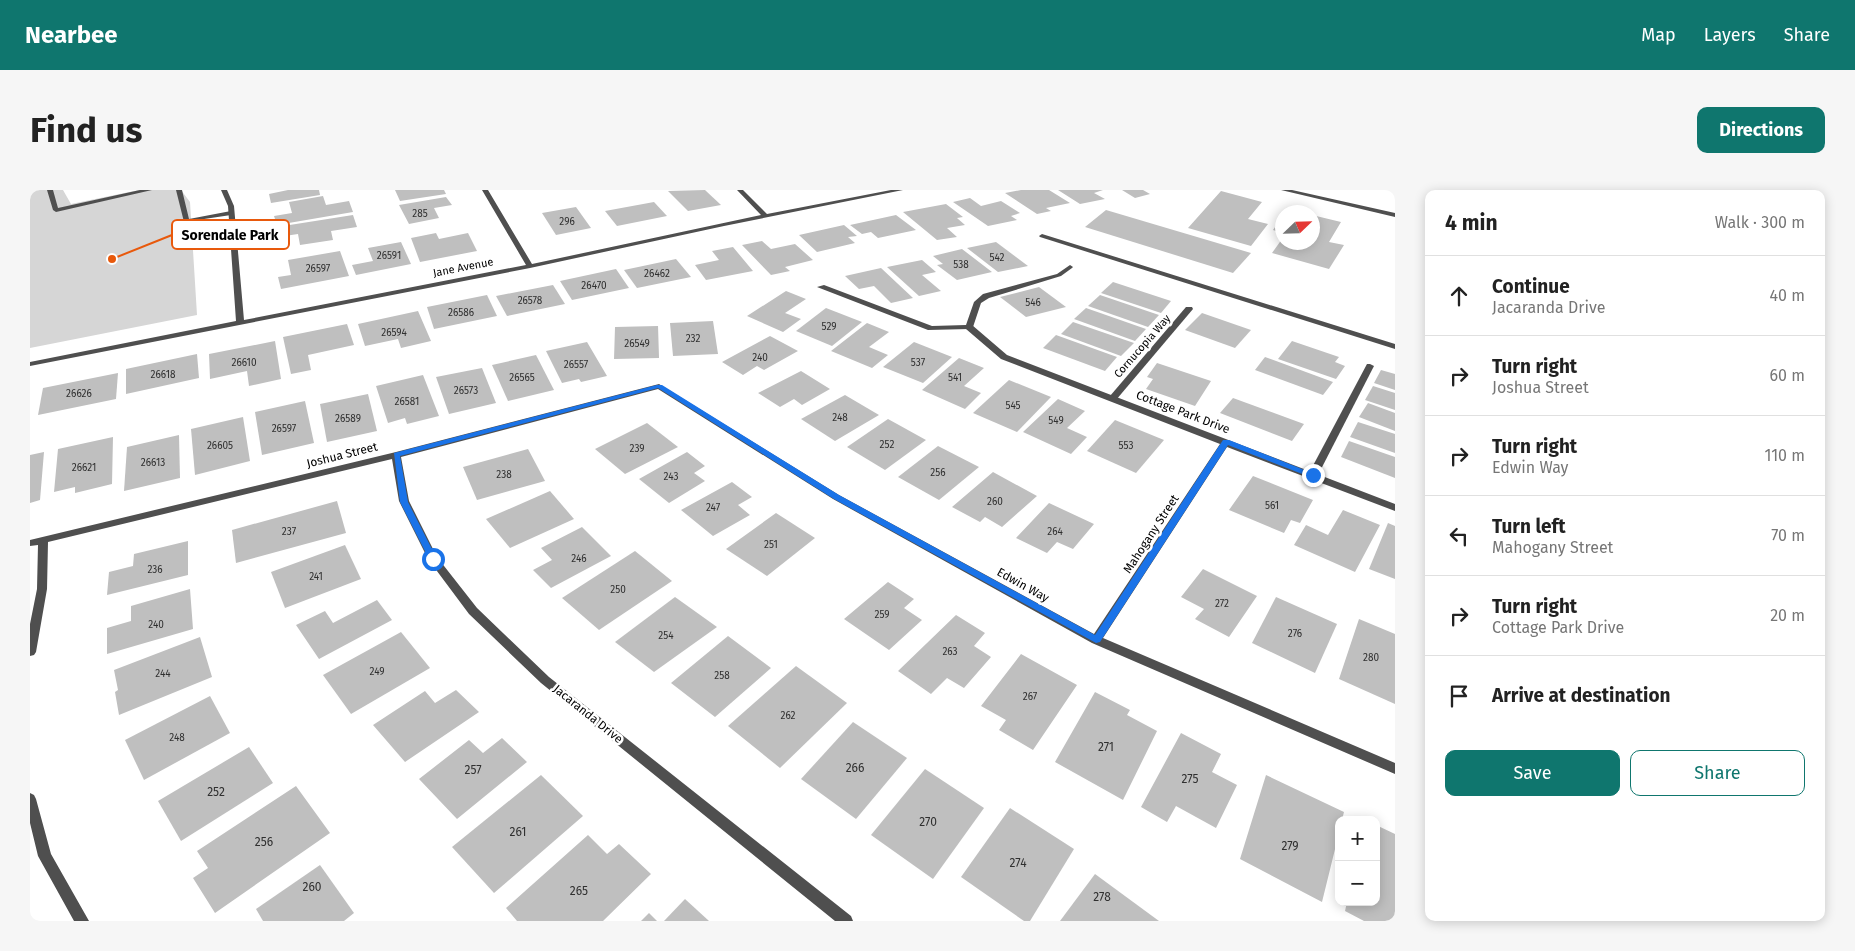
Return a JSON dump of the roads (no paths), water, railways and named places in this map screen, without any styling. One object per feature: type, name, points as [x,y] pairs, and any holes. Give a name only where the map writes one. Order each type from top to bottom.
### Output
[{"type":"street","points":[[50,190],[56,210],[149,190]]},
{"type":"street","points":[[178,190],[186,221],[231,213]]},
{"type":"street","points":[[224,190],[231,213],[240,322]]},
{"type":"street","points":[[485,190],[530,266]]},
{"type":"street","points":[[740,190],[765,215]]},
{"type":"street","name":"Jane Avenue","points":[[30,364],[530,266],[765,215],[900,190]]},
{"type":"street","points":[[1284,190],[1395,215]]},
{"type":"street","points":[[1042,236],[1395,347]]},
{"type":"street","points":[[821,287],[931,328],[969,327],[978,302],[986,296],[1059,275],[1070,267]]},
{"type":"street","name":"Cornucopia Way","points":[[1113,398],[1189,309]]},
{"type":"street","name":"Cottage Park Drive","points":[[969,327],[1004,357],[1395,508]]},
{"type":"street","points":[[1313,475],[1370,366]]},
{"type":"street","name":"Joshua Street","points":[[30,543],[396,455],[659,386]]},
{"type":"street","name":"Edwin Way","points":[[659,386],[836,497],[1096,640],[1395,769]]},
{"type":"street","name":"Mahogany Street","points":[[1096,640],[1226,442]]},
{"type":"street","name":"Jacaranda Drive","points":[[396,455],[404,502],[433,559],[473,611],[545,680],[846,921]]},
{"type":"street","points":[[30,652],[42,589],[43,540]]},
{"type":"street","points":[[30,799],[45,856],[82,921]]},
{"type":"place","name":"Sorendale Park","points":[[112,259]]}]
